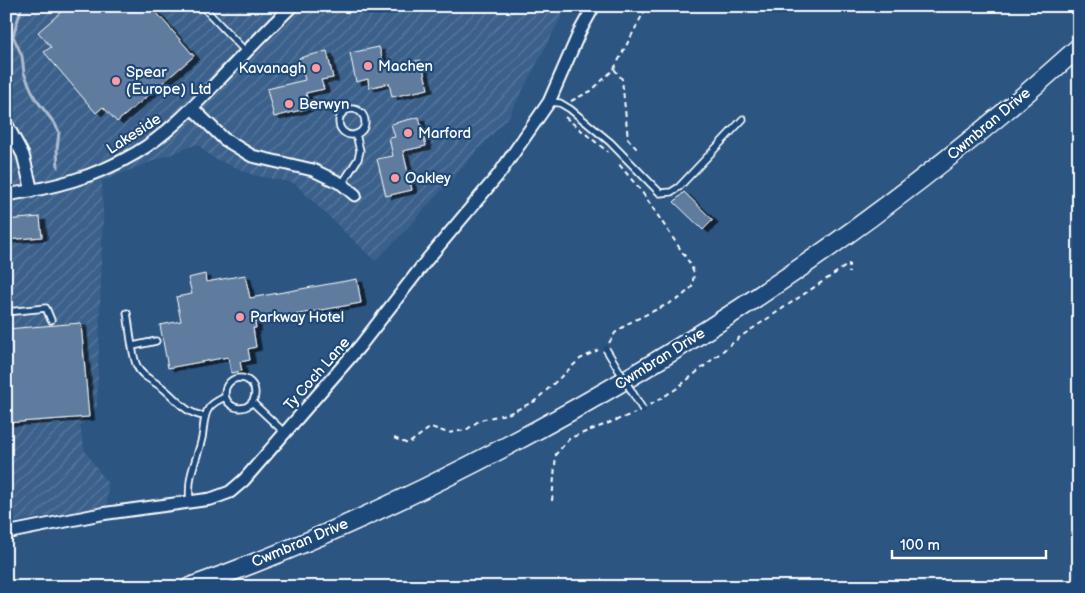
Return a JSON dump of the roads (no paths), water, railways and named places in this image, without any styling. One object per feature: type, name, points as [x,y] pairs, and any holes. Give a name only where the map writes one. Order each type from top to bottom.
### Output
[{"type":"main road","name":"Cwmbran Drive","points":[[187,583],[290,548],[421,490],[559,419],[635,375],[760,296],[844,238],[930,173],[997,118],[1072,43]]},
{"type":"street","name":"Lakeside","points":[[6,195],[32,191],[88,176],[115,165],[138,152],[168,130],[192,108],[292,6]]},
{"type":"street","name":"Ty Coch Lane","points":[[6,533],[101,514],[211,499],[230,492],[244,480],[360,346],[554,103],[580,30],[594,6]]},
{"type":"street","points":[[192,108],[224,139],[252,156],[312,170],[342,184],[355,195]]},
{"type":"street","points":[[6,123],[23,155],[32,191]]},
{"type":"lane","points":[[202,6],[246,52]]},
{"type":"lane","points":[[554,103],[570,109],[610,142],[660,193],[672,192],[679,187],[743,119]]},
{"type":"lane","points":[[346,110],[359,111],[365,118],[364,128],[356,134],[347,134],[340,127],[340,118],[346,110]]},
{"type":"lane","points":[[342,184],[358,159],[360,151],[356,134]]},
{"type":"lane","points":[[6,312],[46,308],[51,320]]},
{"type":"lane","points":[[127,313],[137,367],[142,374],[162,387],[173,399],[190,412],[204,416]]},
{"type":"lane","points":[[133,346],[156,341]]},
{"type":"lane","points":[[606,349],[643,410]]},
{"type":"lane","points":[[240,377],[253,384],[255,393],[252,402],[248,406],[239,408],[230,405],[224,392],[228,383],[240,377]]},
{"type":"lane","points":[[190,503],[188,489],[190,474],[201,442],[204,416],[216,401],[225,397]]},
{"type":"lane","points":[[252,402],[285,433]]},
{"type":"waterway","points":[[22,6],[13,36],[22,56],[24,73],[35,98],[59,132],[57,149],[58,167]]},
{"type":"place","name":"Machen","points":[[368,66]]},
{"type":"place","name":"Kavanagh","points":[[316,68]]},
{"type":"place","name":"Spear (Europe) Ltd","points":[[116,81]]},
{"type":"place","name":"Berwyn","points":[[289,104]]},
{"type":"place","name":"Marford","points":[[408,133]]},
{"type":"place","name":"Oakley","points":[[395,178]]},
{"type":"place","name":"Parkway Hotel","points":[[240,317]]}]
